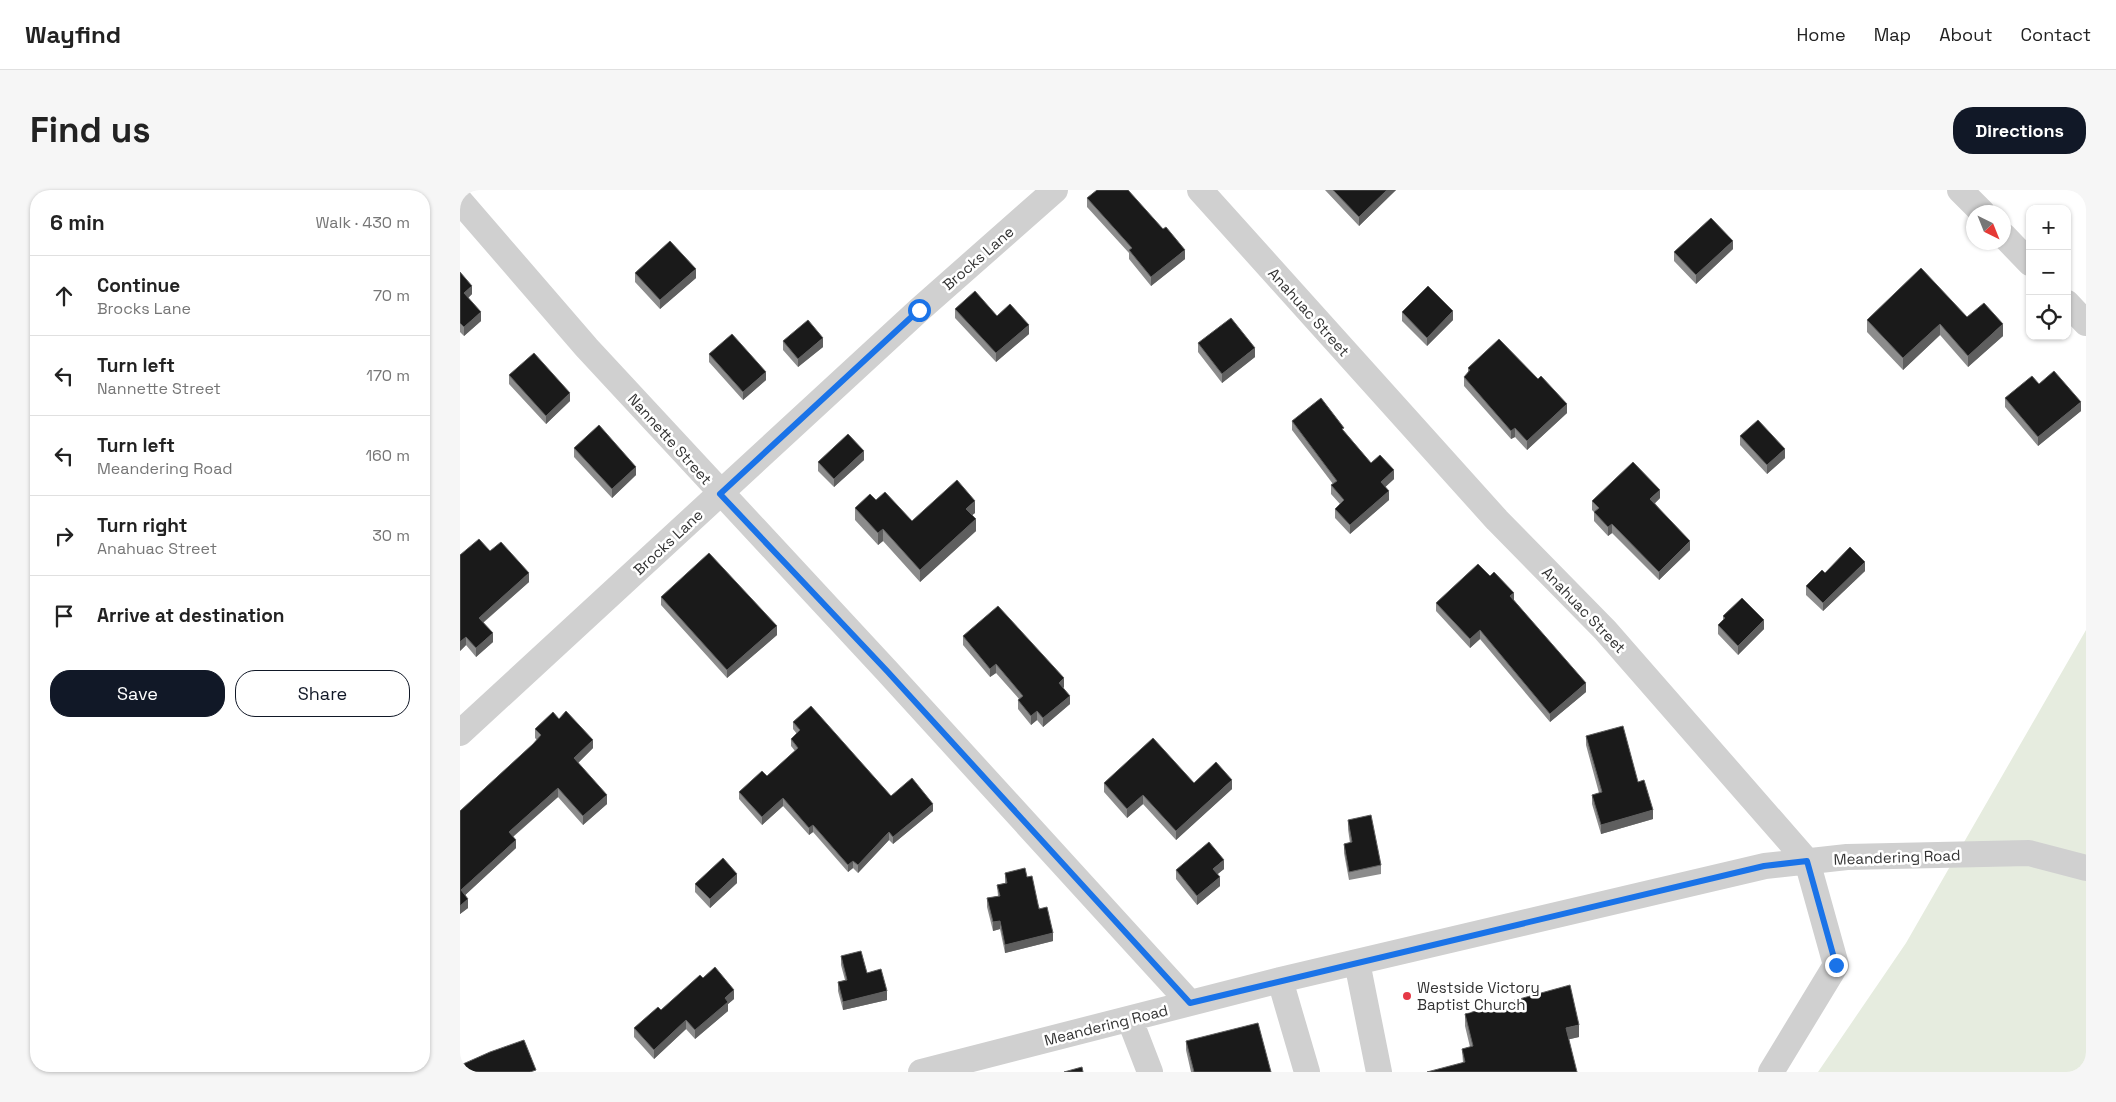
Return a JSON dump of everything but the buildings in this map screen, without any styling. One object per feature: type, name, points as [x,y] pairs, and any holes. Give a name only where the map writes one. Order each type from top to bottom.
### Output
[{"type":"street","name":"Brocks Lane","points":[[460,733],[919,310],[1055,190]]},
{"type":"street","name":"Anahuac Street","points":[[1200,190],[1497,520],[1605,630],[1807,861],[1836,965],[1771,1072]]},
{"type":"street","points":[[1960,190],[1975,205]]},
{"type":"street","name":"Nannette Street","points":[[460,201],[587,348],[720,494],[887,671],[1190,1003]]},
{"type":"street","points":[[2011,243],[2026,259]]},
{"type":"street","points":[[2071,307],[2086,323]]},
{"type":"street","name":"Meandering Road","points":[[921,1072],[1130,1020],[1280,980],[1764,866],[1847,857],[2029,853],[2086,868]]},
{"type":"street","points":[[1357,962],[1379,1072]]},
{"type":"street","points":[[1280,980],[1307,1072]]},
{"type":"street","points":[[1130,1020],[1150,1072]]},
{"type":"shaded area","points":[[2086,630],[2086,1072],[1818,1072],[1906,943]]},
{"type":"place","name":"Westside Victory Baptist Church","points":[[1407,996]]},
{"type":"route","points":[[919,310],[720,494],[887,671],[1190,1003],[1764,866],[1807,861],[1836,965]]}]
